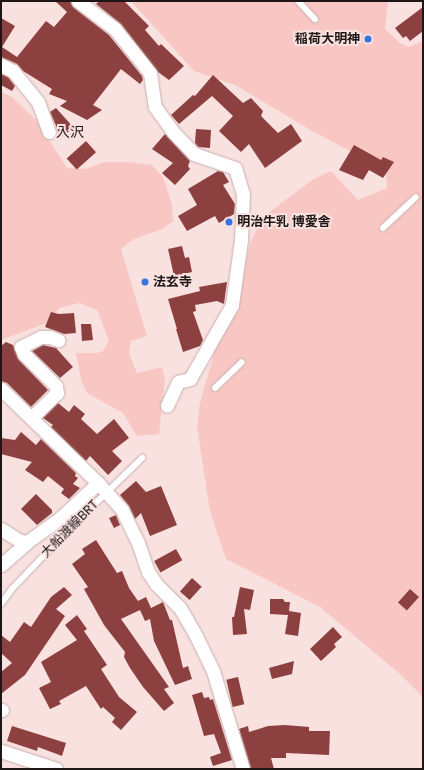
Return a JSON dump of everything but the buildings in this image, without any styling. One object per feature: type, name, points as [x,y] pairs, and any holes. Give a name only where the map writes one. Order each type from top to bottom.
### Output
[{"type":"street","points":[[78,1],[115,29],[150,73],[155,107],[174,133],[194,154],[235,168],[243,194],[241,240],[232,306],[190,379],[178,382],[167,406]]},
{"type":"street","points":[[1,65],[13,71],[38,102],[49,132]]},
{"type":"street","points":[[31,418],[57,393],[56,386],[24,354],[21,348],[41,336],[58,340]]},
{"type":"street","points":[[1,389],[98,483],[126,518],[138,543],[148,572],[156,584],[180,608],[213,671],[243,769]]},
{"type":"street","points":[[1,565],[27,542],[60,518],[98,483]]},
{"type":"street","points":[[1,529],[20,541],[27,542]]},
{"type":"street","points":[[1,751],[56,769]]},
{"type":"lane","points":[[298,1],[315,19]]},
{"type":"lane","points":[[383,228],[416,197]]},
{"type":"lane","points":[[215,388],[242,362]]},
{"type":"lane","name":"大船渡線BRT","points":[[1,604],[17,583],[142,458]]},
{"type":"shaded area","points":[[131,1],[388,1],[385,29],[400,43],[409,47],[423,41],[423,697],[400,674],[320,607],[226,559],[210,512],[197,426],[200,402],[218,340],[241,287],[250,243],[263,217],[312,180],[331,171],[358,200],[387,188],[386,170],[314,132],[235,85],[194,71]]},
{"type":"shaded area","points":[[1,92],[12,97],[37,121],[67,168],[85,169],[104,162],[128,162],[152,165],[163,177],[172,204],[173,221],[162,229],[134,239],[121,249],[147,336],[131,341],[129,353],[137,373],[162,367],[165,379],[159,434],[137,436],[123,413],[87,393],[81,380],[76,353],[97,353],[103,351],[109,341],[97,310],[79,303],[60,308],[44,324],[1,340]]},
{"type":"place","name":"稲荷大明神","points":[[368,39]]},
{"type":"place","name":"明治牛乳 博愛舎","points":[[229,222]]},
{"type":"place","name":"法玄寺","points":[[145,282]]},
{"type":"district","name":"入沢","points":[[70,132]]}]
